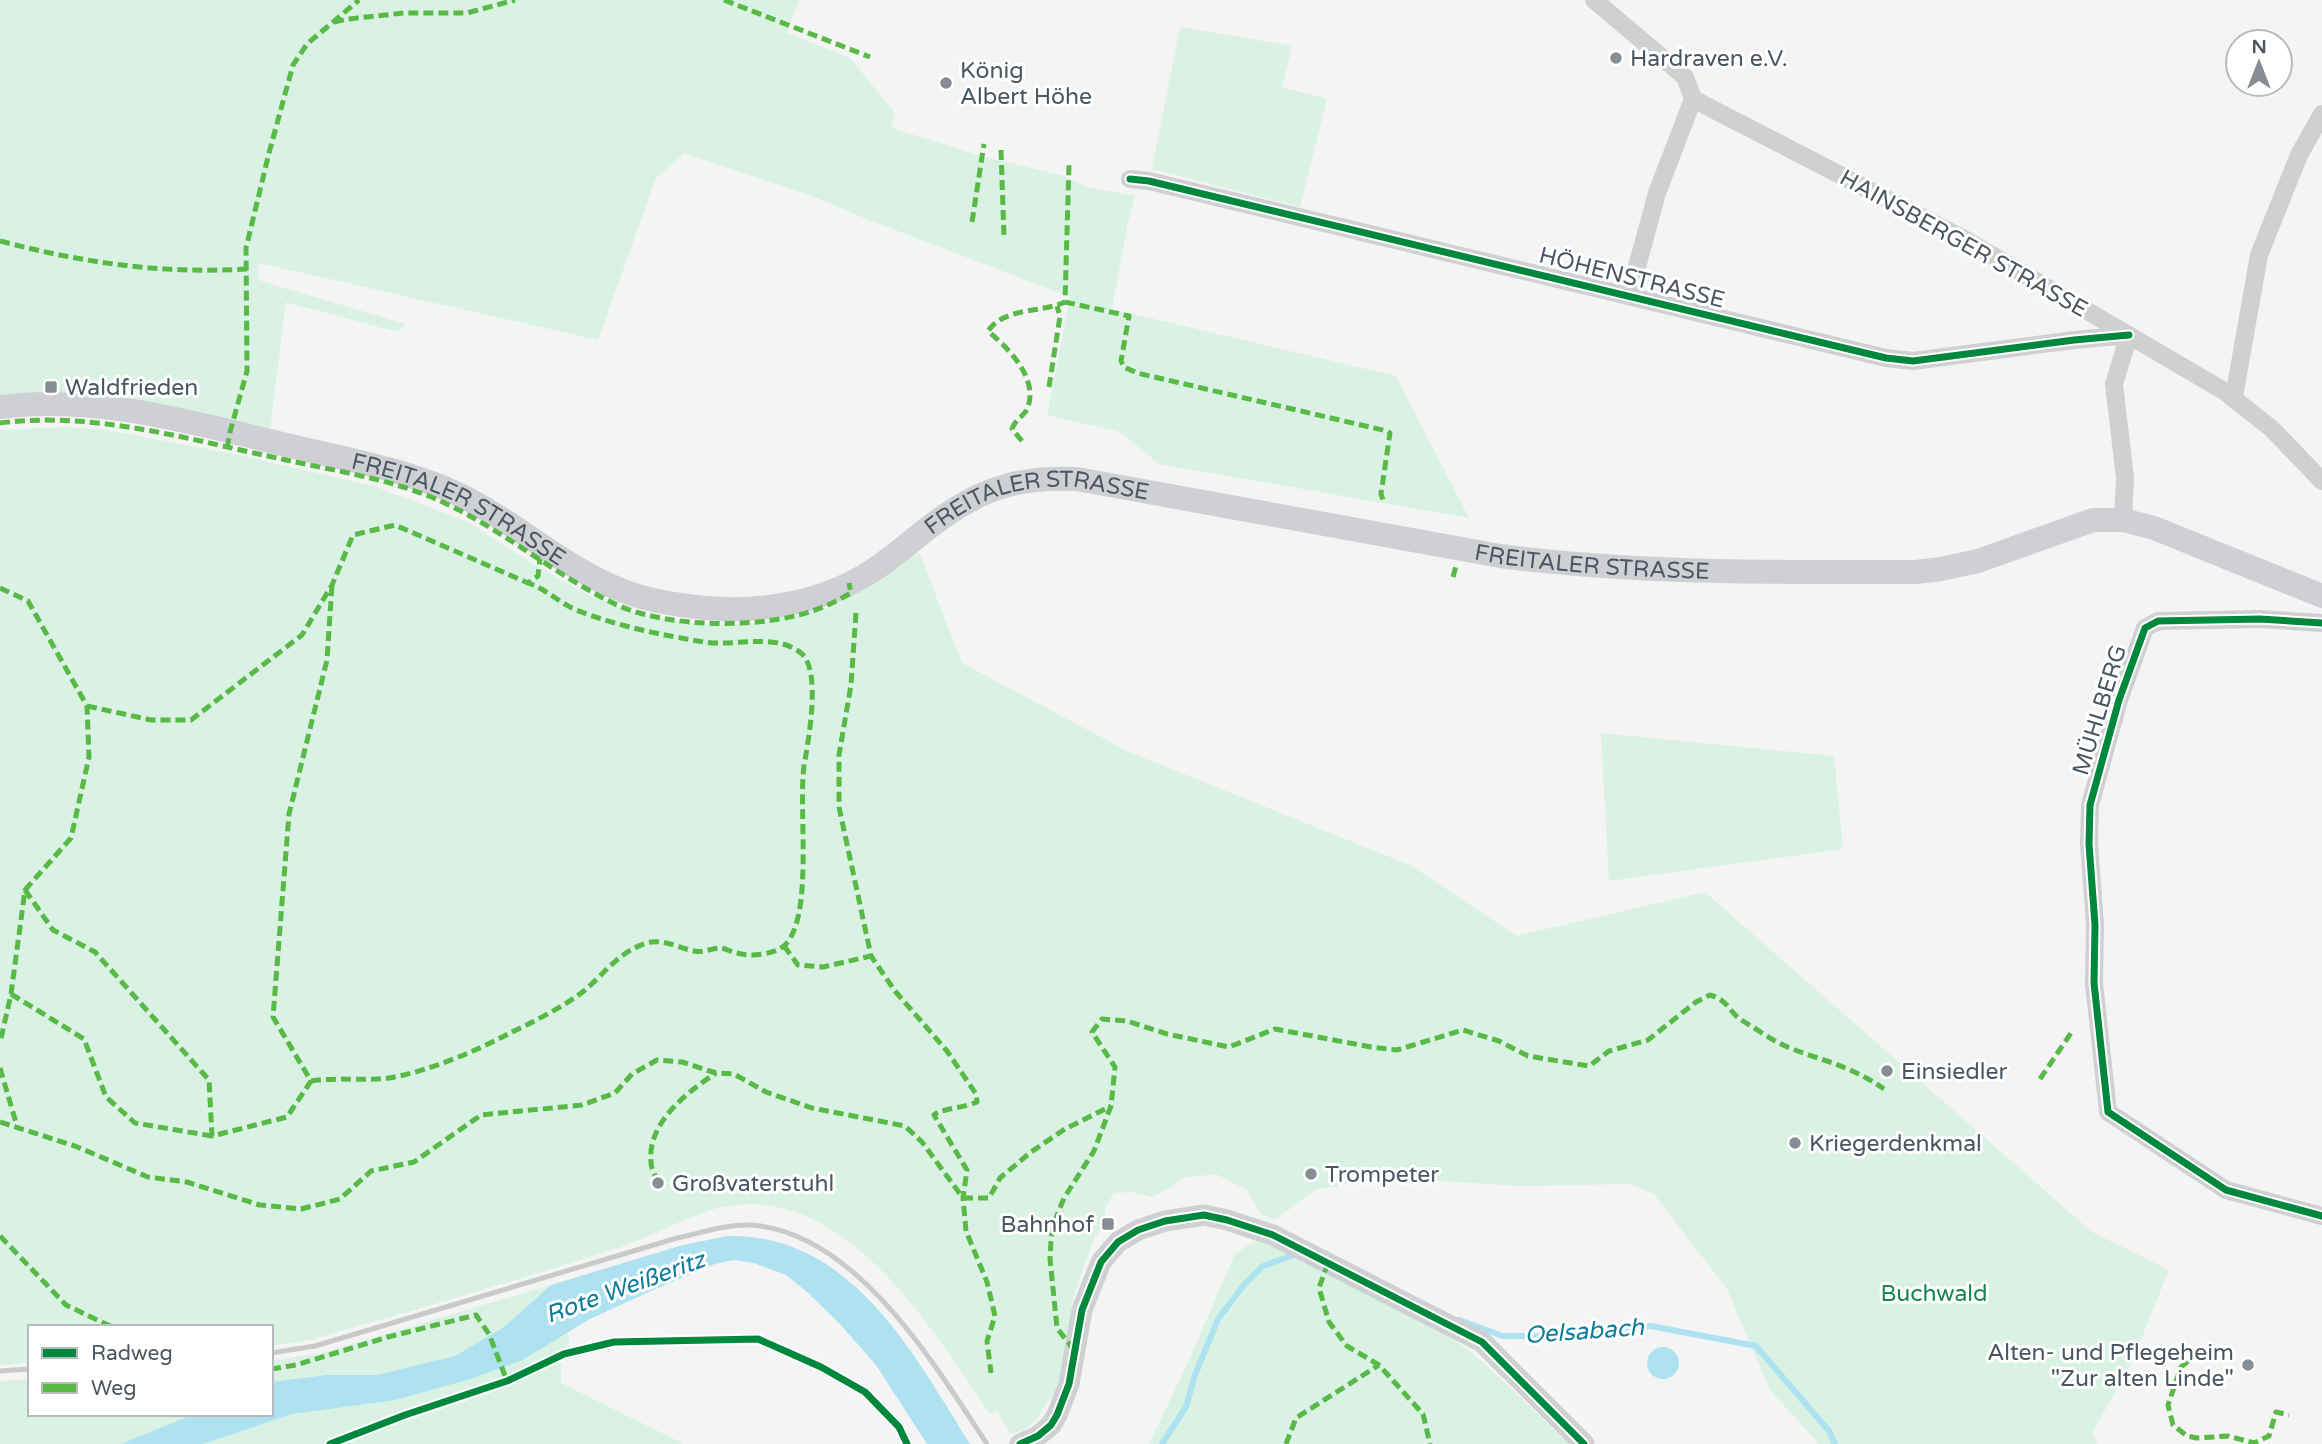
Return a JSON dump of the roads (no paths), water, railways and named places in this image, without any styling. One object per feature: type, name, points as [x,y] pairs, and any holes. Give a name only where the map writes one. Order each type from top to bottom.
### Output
[{"type":"main road","name":"FREITALER STRASSE","points":[[0,407],[63,405],[153,414],[390,469],[435,484],[487,509],[582,571],[621,590],[648,598],[708,608],[779,606],[814,597],[872,571],[946,514],[978,495],[1007,485],[1043,478],[1077,479],[1500,556],[1563,564],[1635,568],[1928,571],[1979,561],[2093,520],[2123,520],[2154,528],[2322,596]]},
{"type":"street","points":[[1594,0],[1685,77],[1693,99],[1657,193],[1629,296]]},
{"type":"street","name":"HAINSBERGER STRASSE","points":[[1693,99],[1966,240],[2234,397],[2272,429],[2322,481]]},
{"type":"street","points":[[2234,397],[2259,255],[2299,155],[2322,114]]},
{"type":"street","name":"HÖHENSTRASSE","points":[[1130,179],[1149,181],[1307,218],[1886,358],[1913,361],[2129,335]]},
{"type":"street","points":[[2123,520],[2125,478],[2114,384],[2129,335]]},
{"type":"street","name":"MÜHLBERG","points":[[2322,623],[2260,619],[2158,621],[2146,628],[2119,700],[2090,805],[2089,845],[2095,925],[2094,983],[2108,1112],[2227,1190],[2322,1216]]},
{"type":"street","points":[[1020,1444],[1038,1436],[1057,1415],[1069,1384],[1082,1310],[1101,1262],[1118,1242],[1147,1227],[1165,1221],[1204,1215],[1262,1230],[1482,1342],[1584,1444]]},
{"type":"water","name":"Rote Weißeritz","points":[[727,1236],[771,1240],[809,1254],[843,1276],[874,1305],[901,1337],[970,1444],[927,1444],[876,1365],[807,1292],[786,1275],[754,1263],[734,1260],[715,1264],[651,1291],[588,1320],[523,1360],[467,1380],[395,1400],[292,1414],[203,1444],[121,1444],[189,1416],[273,1416],[273,1382],[326,1375],[377,1375],[455,1356],[504,1327],[551,1285],[679,1246]]},
{"type":"water","points":[[1663,1347],[1674,1352],[1679,1363],[1674,1374],[1663,1379],[1652,1374],[1647,1363],[1652,1352]]},
{"type":"waterway","name":"Oelsabach","points":[[1162,1444],[1186,1407],[1195,1375],[1218,1319],[1244,1285],[1263,1266],[1296,1254]]},
{"type":"waterway","name":"Oelsabach","points":[[1459,1320],[1503,1336],[1562,1336],[1651,1326],[1756,1346],[1829,1431],[1835,1444]]},
{"type":"railway","points":[[273,1353],[315,1346],[677,1238],[723,1227],[751,1225],[789,1233],[825,1251],[858,1277],[889,1308],[917,1342],[987,1444]]},
{"type":"railway","points":[[0,1371],[28,1369]]},
{"type":"place","name":"Hardraven e.V.","points":[[1616,58]]},
{"type":"place","name":"König Albert Höhe","points":[[946,83]]},
{"type":"place","name":"Waldfrieden","points":[[51,387]]},
{"type":"place","name":"Einsiedler","points":[[1887,1071]]},
{"type":"place","name":"Kriegerdenkmal","points":[[1795,1143]]},
{"type":"place","name":"Trompeter","points":[[1311,1174]]},
{"type":"place","name":"Großvaterstuhl","points":[[658,1183]]},
{"type":"place","name":"Bahnhof","points":[[1108,1224]]},
{"type":"place","name":"Alten- und Pflegeheim \"Zur alten Linde\"","points":[[2248,1365]]},
{"type":"park label","name":"Buchwald","points":[[1934,1293]]}]
